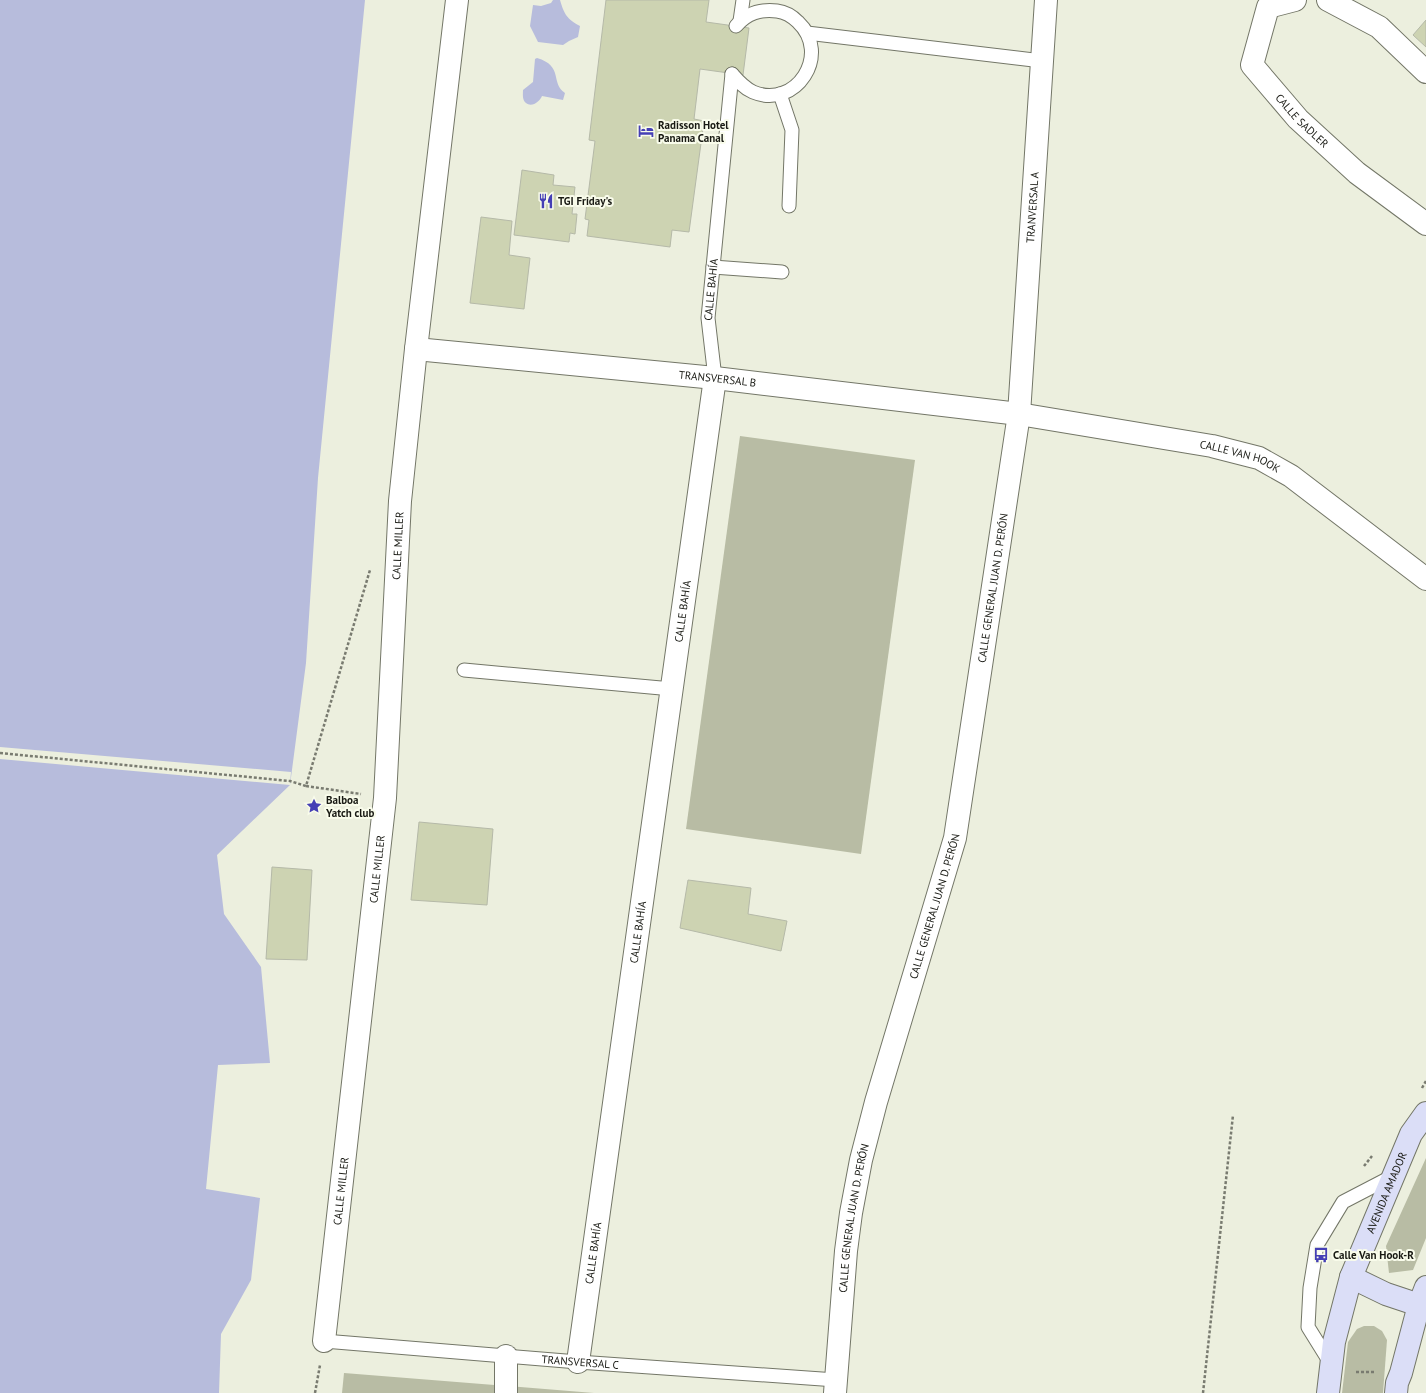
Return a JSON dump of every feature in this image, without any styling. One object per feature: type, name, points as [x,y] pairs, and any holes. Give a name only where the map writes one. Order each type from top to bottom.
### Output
[{"type":"main road","name":"AVENIDA AMADOR","points":[[1328,1393],[1334,1342],[1351,1277],[1411,1134],[1426,1113]]},
{"type":"main road","points":[[1351,1277],[1386,1294],[1423,1296],[1397,1383],[1396,1393]]},
{"type":"street","name":"CALLE MILLER","points":[[324,1341],[385,798],[400,501],[416,349],[457,0]]},
{"type":"street","name":"TRANVERSAL A","points":[[1019,414],[1046,0]]},
{"type":"street","name":"CALLE SADLER","points":[[1295,0],[1268,7],[1252,65],[1298,119],[1357,173],[1426,224]]},
{"type":"street","points":[[1328,0],[1379,27],[1426,72]]},
{"type":"street","name":"TRANSVERSAL B","points":[[416,349],[715,378],[1019,414]]},
{"type":"street","name":"CALLE BAHÍA","points":[[578,1362],[715,378]]},
{"type":"street","name":"CALLE VAN HOOK","points":[[1019,414],[1212,446],[1259,458],[1291,476],[1426,579]]},
{"type":"street","name":"CALLE GENERAL JUAN D. PERÓN","points":[[835,1386],[846,1251],[860,1160],[955,838],[1019,414]]},
{"type":"street","points":[[506,1356],[506,1393]]},
{"type":"lane","name":"CALLE BAHÍA","points":[[715,378],[708,318],[732,74],[741,84],[753,92],[766,95],[780,94],[792,89],[802,80],[808,70],[812,58],[812,45],[807,33],[803,26],[792,16],[766,5],[738,23],[743,0]]},
{"type":"lane","points":[[807,33],[1042,61]]},
{"type":"lane","points":[[780,94],[792,130],[789,206]]},
{"type":"lane","points":[[713,267],[782,272]]},
{"type":"lane","points":[[464,670],[672,689]]},
{"type":"lane","points":[[1331,1364],[1308,1327],[1310,1288],[1317,1245],[1343,1202],[1394,1175]]},
{"type":"lane","name":"TRANSVERSAL C","points":[[324,1341],[578,1362],[835,1386]]},
{"type":"path","points":[[306,786],[371,564]]},
{"type":"path","points":[[0,753],[290,781],[306,786],[385,798]]},
{"type":"path","points":[[1203,1393],[1233,1115]]},
{"type":"green space","points":[[740,436],[915,460],[861,854],[686,829]]},
{"type":"green space","points":[[1426,1158],[1426,1238],[1413,1270],[1389,1273],[1386,1246]]},
{"type":"green space","points":[[1364,1326],[1374,1326],[1382,1331],[1387,1340],[1383,1393],[1342,1393],[1348,1342],[1357,1329]]},
{"type":"green space","points":[[344,1373],[594,1393],[342,1393]]},
{"type":"water","points":[[0,0],[365,0],[318,478],[306,663],[290,785],[217,855],[224,914],[261,967],[270,1063],[218,1065],[206,1189],[260,1198],[251,1280],[221,1334],[219,1393],[0,1393]]},
{"type":"water","points":[[553,0],[560,0],[567,16],[580,26],[578,37],[563,45],[538,42],[530,26],[533,5],[541,6],[551,3]]},
{"type":"water","points":[[537,58],[551,65],[558,84],[565,93],[563,100],[542,96],[538,102],[531,105],[525,102],[523,90],[533,82],[535,59]]},
{"type":"pier","points":[[0,747],[291,772],[290,785],[0,759]]},
{"type":"building","name":"Radisson Hotel Panama Canal","points":[[606,0],[709,0],[706,22],[749,28],[743,75],[700,69],[694,119],[704,121],[689,232],[672,230],[670,247],[587,236],[589,220],[585,219],[595,141],[589,140]]},
{"type":"building","points":[[1426,20],[1426,47],[1413,35]]},
{"type":"building","name":"TGI Friday's","points":[[522,170],[554,175],[553,185],[575,187],[572,214],[577,214],[575,234],[570,233],[569,242],[514,235]]},
{"type":"building","points":[[481,217],[512,221],[509,255],[530,258],[524,309],[470,303]]},
{"type":"building","points":[[419,822],[493,829],[487,905],[411,900]]},
{"type":"building","points":[[272,867],[312,870],[307,960],[266,959]]},
{"type":"building","points":[[688,880],[751,888],[748,914],[787,921],[781,951],[680,928]]},
{"type":"place","name":"Radisson Hotel Panama Canal","points":[[646,131]]},
{"type":"place","name":"TGI Friday's","points":[[546,201]]},
{"type":"place","name":"Balboa Yatch club","points":[[314,806]]},
{"type":"place","name":"Calle Van Hook-R","points":[[1321,1255]]}]
